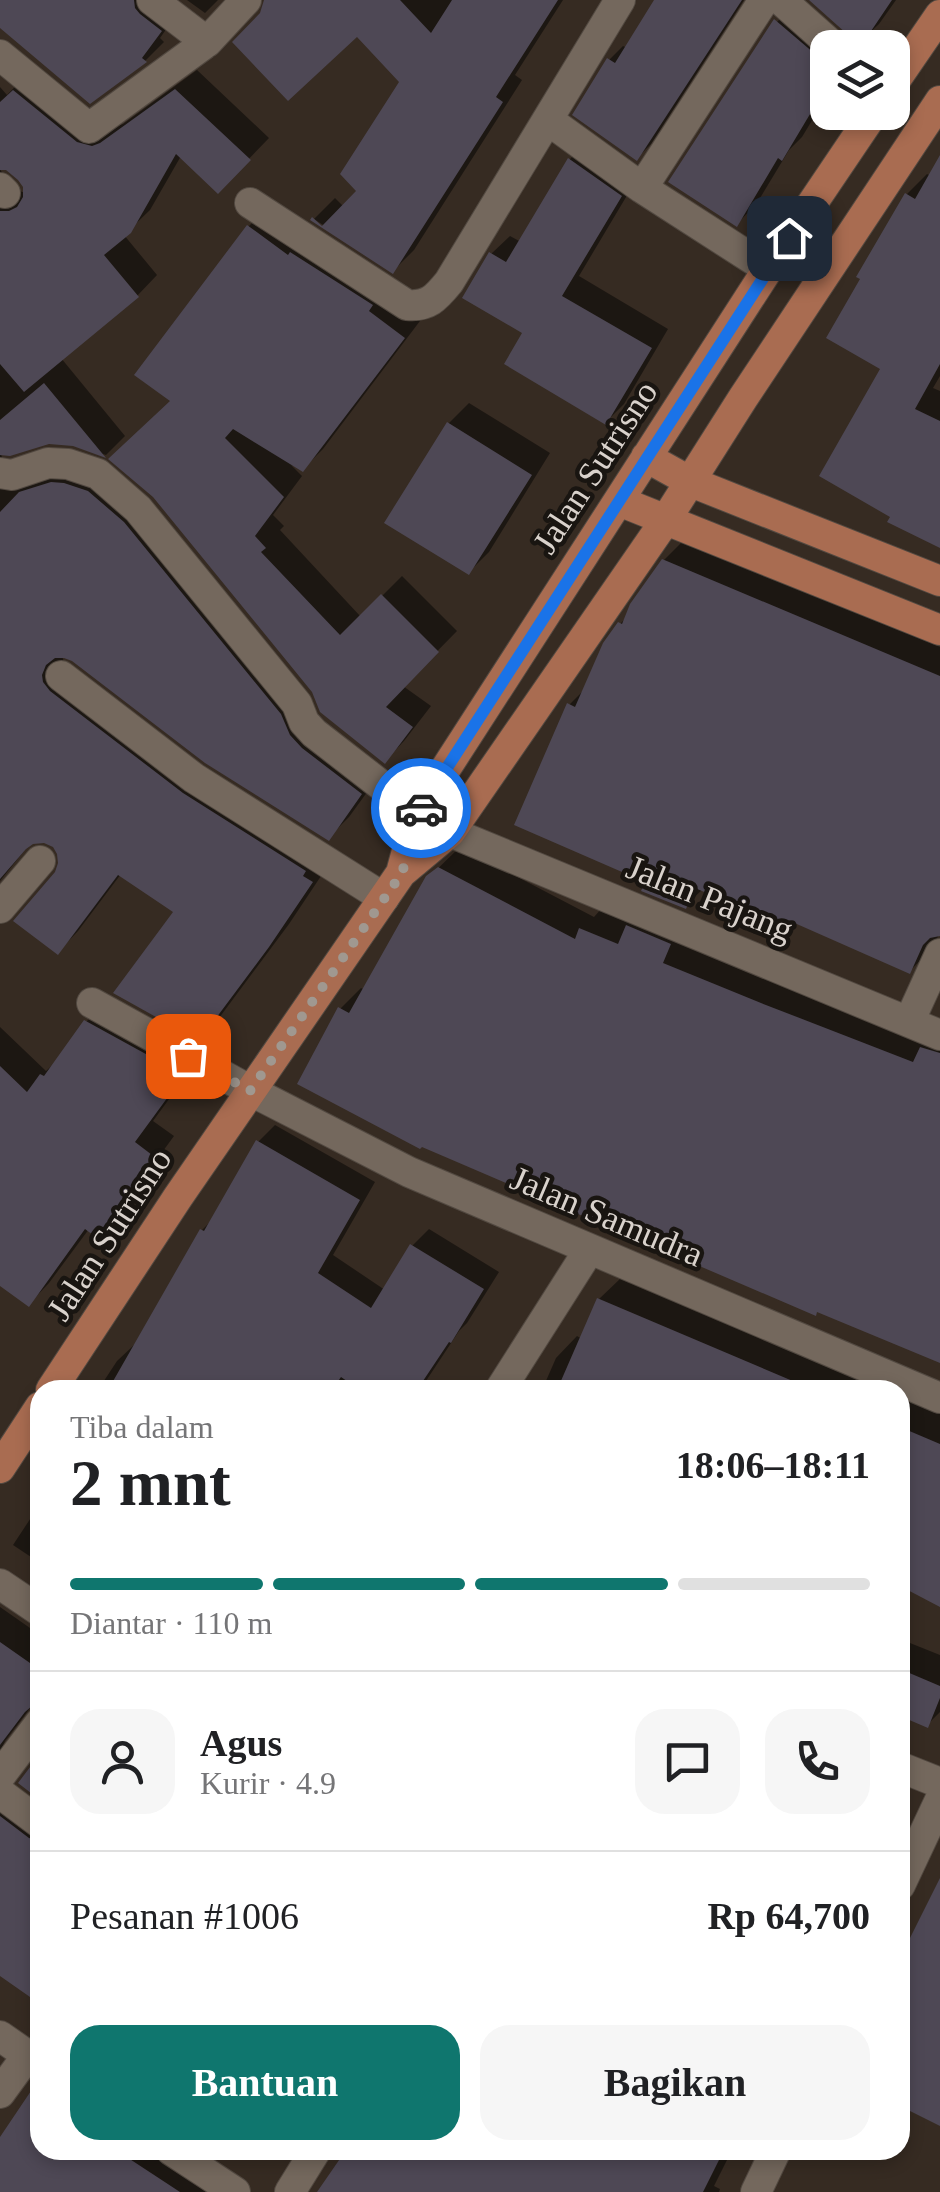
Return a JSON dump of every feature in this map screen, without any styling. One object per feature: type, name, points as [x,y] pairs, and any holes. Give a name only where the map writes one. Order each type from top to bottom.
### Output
[{"type":"main road","points":[[910,59],[940,15]]},
{"type":"main road","name":"Jalan Sutrisno","points":[[58,1380],[384,898],[402,873],[450,832],[665,521],[940,101]]},
{"type":"main road","name":"Jalan Sutrisno","points":[[402,873],[417,813],[862,130]]},
{"type":"main road","points":[[646,457],[691,482],[940,582]]},
{"type":"main road","points":[[619,501],[940,630]]},
{"type":"main road","points":[[0,1468],[30,1422]]},
{"type":"street","points":[[152,0],[207,42]]},
{"type":"street","points":[[0,55],[89,128],[207,42],[246,0]]},
{"type":"street","points":[[250,203],[407,305],[434,301],[620,0]]},
{"type":"street","points":[[642,188],[764,0]]},
{"type":"street","points":[[781,0],[815,30]]},
{"type":"street","points":[[548,120],[642,188],[768,269]]},
{"type":"street","points":[[0,474],[12,476],[48,462],[98,474],[138,509],[297,704],[304,722],[314,733],[417,813]]},
{"type":"street","points":[[61,676],[194,778],[384,898]]},
{"type":"street","name":"Jalan Pajang","points":[[450,832],[940,1035]]},
{"type":"street","points":[[0,908],[40,860]]},
{"type":"street","points":[[910,1022],[940,954]]},
{"type":"street","name":"Jalan Samudra","points":[[92,1003],[250,1091],[409,1172],[897,1380]]},
{"type":"street","points":[[506,1380],[589,1250]]},
{"type":"street","name":"Jalan Samudra","points":[[910,1385],[940,1398]]},
{"type":"street","points":[[0,1584],[30,1605]]},
{"type":"street","points":[[0,1776],[30,1737]]},
{"type":"street","points":[[910,1771],[940,1784]]},
{"type":"street","points":[[0,1793],[30,1815]]},
{"type":"street","points":[[910,1864],[940,1800]]},
{"type":"street","points":[[0,2036],[30,2058]]},
{"type":"street","points":[[0,2093],[30,2063]]},
{"type":"street","points":[[186,2160],[235,2192]]},
{"type":"street","points":[[290,2192],[310,2160]]},
{"type":"street","points":[[756,2192],[771,2160]]},
{"type":"building","points":[[0,0],[134,0],[140,14],[162,31],[142,58],[147,62],[90,104],[0,28]]},
{"type":"building","points":[[264,0],[400,0],[431,33],[452,0],[558,0],[496,97],[503,102],[393,274],[310,220],[312,217],[322,226],[356,191],[340,174],[399,82],[357,37],[288,101],[232,42],[260,13]]},
{"type":"building","points":[[654,0],[742,0],[637,161],[572,115],[607,58],[615,63]]},
{"type":"building","points":[[809,0],[892,0],[872,30],[843,30]]},
{"type":"building","points":[[774,19],[810,50],[810,114],[782,161],[778,158],[737,227],[668,182]]},
{"type":"building","points":[[175,89],[251,160],[218,194],[176,154],[131,233],[104,255],[139,297],[24,392],[0,364],[0,211],[17,207],[23,187],[6,170],[0,170],[0,102],[13,90],[77,142],[92,146]]},
{"type":"building","points":[[940,155],[940,364],[915,409],[940,421],[940,548],[887,522],[890,517],[819,476],[880,369],[826,338],[905,193],[915,199]]},
{"type":"building","points":[[568,158],[622,196],[562,296],[652,348],[606,425],[504,364],[522,333],[462,298],[489,252],[506,262]]},
{"type":"building","points":[[247,225],[288,255],[290,252],[373,305],[369,311],[405,338],[303,472],[233,429],[225,438],[284,497],[255,536],[266,548],[261,552],[340,635],[381,594],[439,652],[386,707],[413,727],[385,764],[320,712],[312,692],[153,497],[108,459],[170,401],[134,375]]},
{"type":"building","points":[[44,383],[106,458],[73,446],[49,444],[10,456],[0,455],[0,420]]},
{"type":"building","points":[[447,422],[532,475],[469,575],[384,523]]},
{"type":"building","points":[[51,482],[88,491],[124,522],[281,714],[290,735],[362,794],[329,841],[205,763],[72,661],[55,658],[46,665],[43,682],[50,691],[183,793],[306,871],[303,876],[313,882],[199,1041],[113,993],[173,912],[118,875],[58,955],[13,921],[55,872],[58,863],[53,847],[33,844],[0,879],[0,512],[19,492]]},
{"type":"building","points":[[662,559],[940,676],[940,936],[923,945],[910,974],[790,921],[787,928],[695,888],[686,909],[641,891],[645,882],[514,825],[567,703],[575,707],[603,643],[618,622],[622,624],[630,604]]},
{"type":"building","points":[[438,867],[575,939],[579,928],[618,944],[626,925],[671,944],[663,963],[761,1003],[913,1062],[920,1047],[940,1053],[940,1363],[817,1312],[816,1316],[420,1149],[297,1084],[338,1007],[349,1013],[426,876]]},
{"type":"building","points":[[84,1020],[184,1075],[135,1142],[156,1158],[97,1238],[85,1229],[29,1307],[0,1286],[0,1066],[27,1092],[40,1074],[44,1076]]},
{"type":"building","points":[[256,1140],[360,1200],[318,1273],[371,1308],[410,1244],[484,1289],[424,1380],[114,1380],[200,1229],[204,1231]]},
{"type":"building","points":[[597,1298],[790,1380],[561,1380]]},
{"type":"building","points":[[910,1431],[940,1444],[940,1607],[910,1591]]},
{"type":"building","points":[[0,1642],[30,1663],[30,1708],[0,1745]]},
{"type":"building","points":[[910,1673],[940,1686],[940,1698],[928,1728],[910,1720]]},
{"type":"building","points":[[30,1767],[30,1792],[18,1783]]},
{"type":"building","points":[[0,1816],[30,1838],[30,1997],[0,1976]]},
{"type":"building","points":[[940,1878],[940,2126],[910,2111],[910,1938]]},
{"type":"building","points":[[30,2092],[30,2160],[131,2160],[180,2192],[0,2192],[0,2137]]},
{"type":"building","points":[[339,2160],[719,2160],[703,2192],[317,2192]]},
{"type":"way so far","points":[[188,1056],[250,1091],[402,873],[421,808]]},
{"type":"route","points":[[421,808],[789,238]]}]
